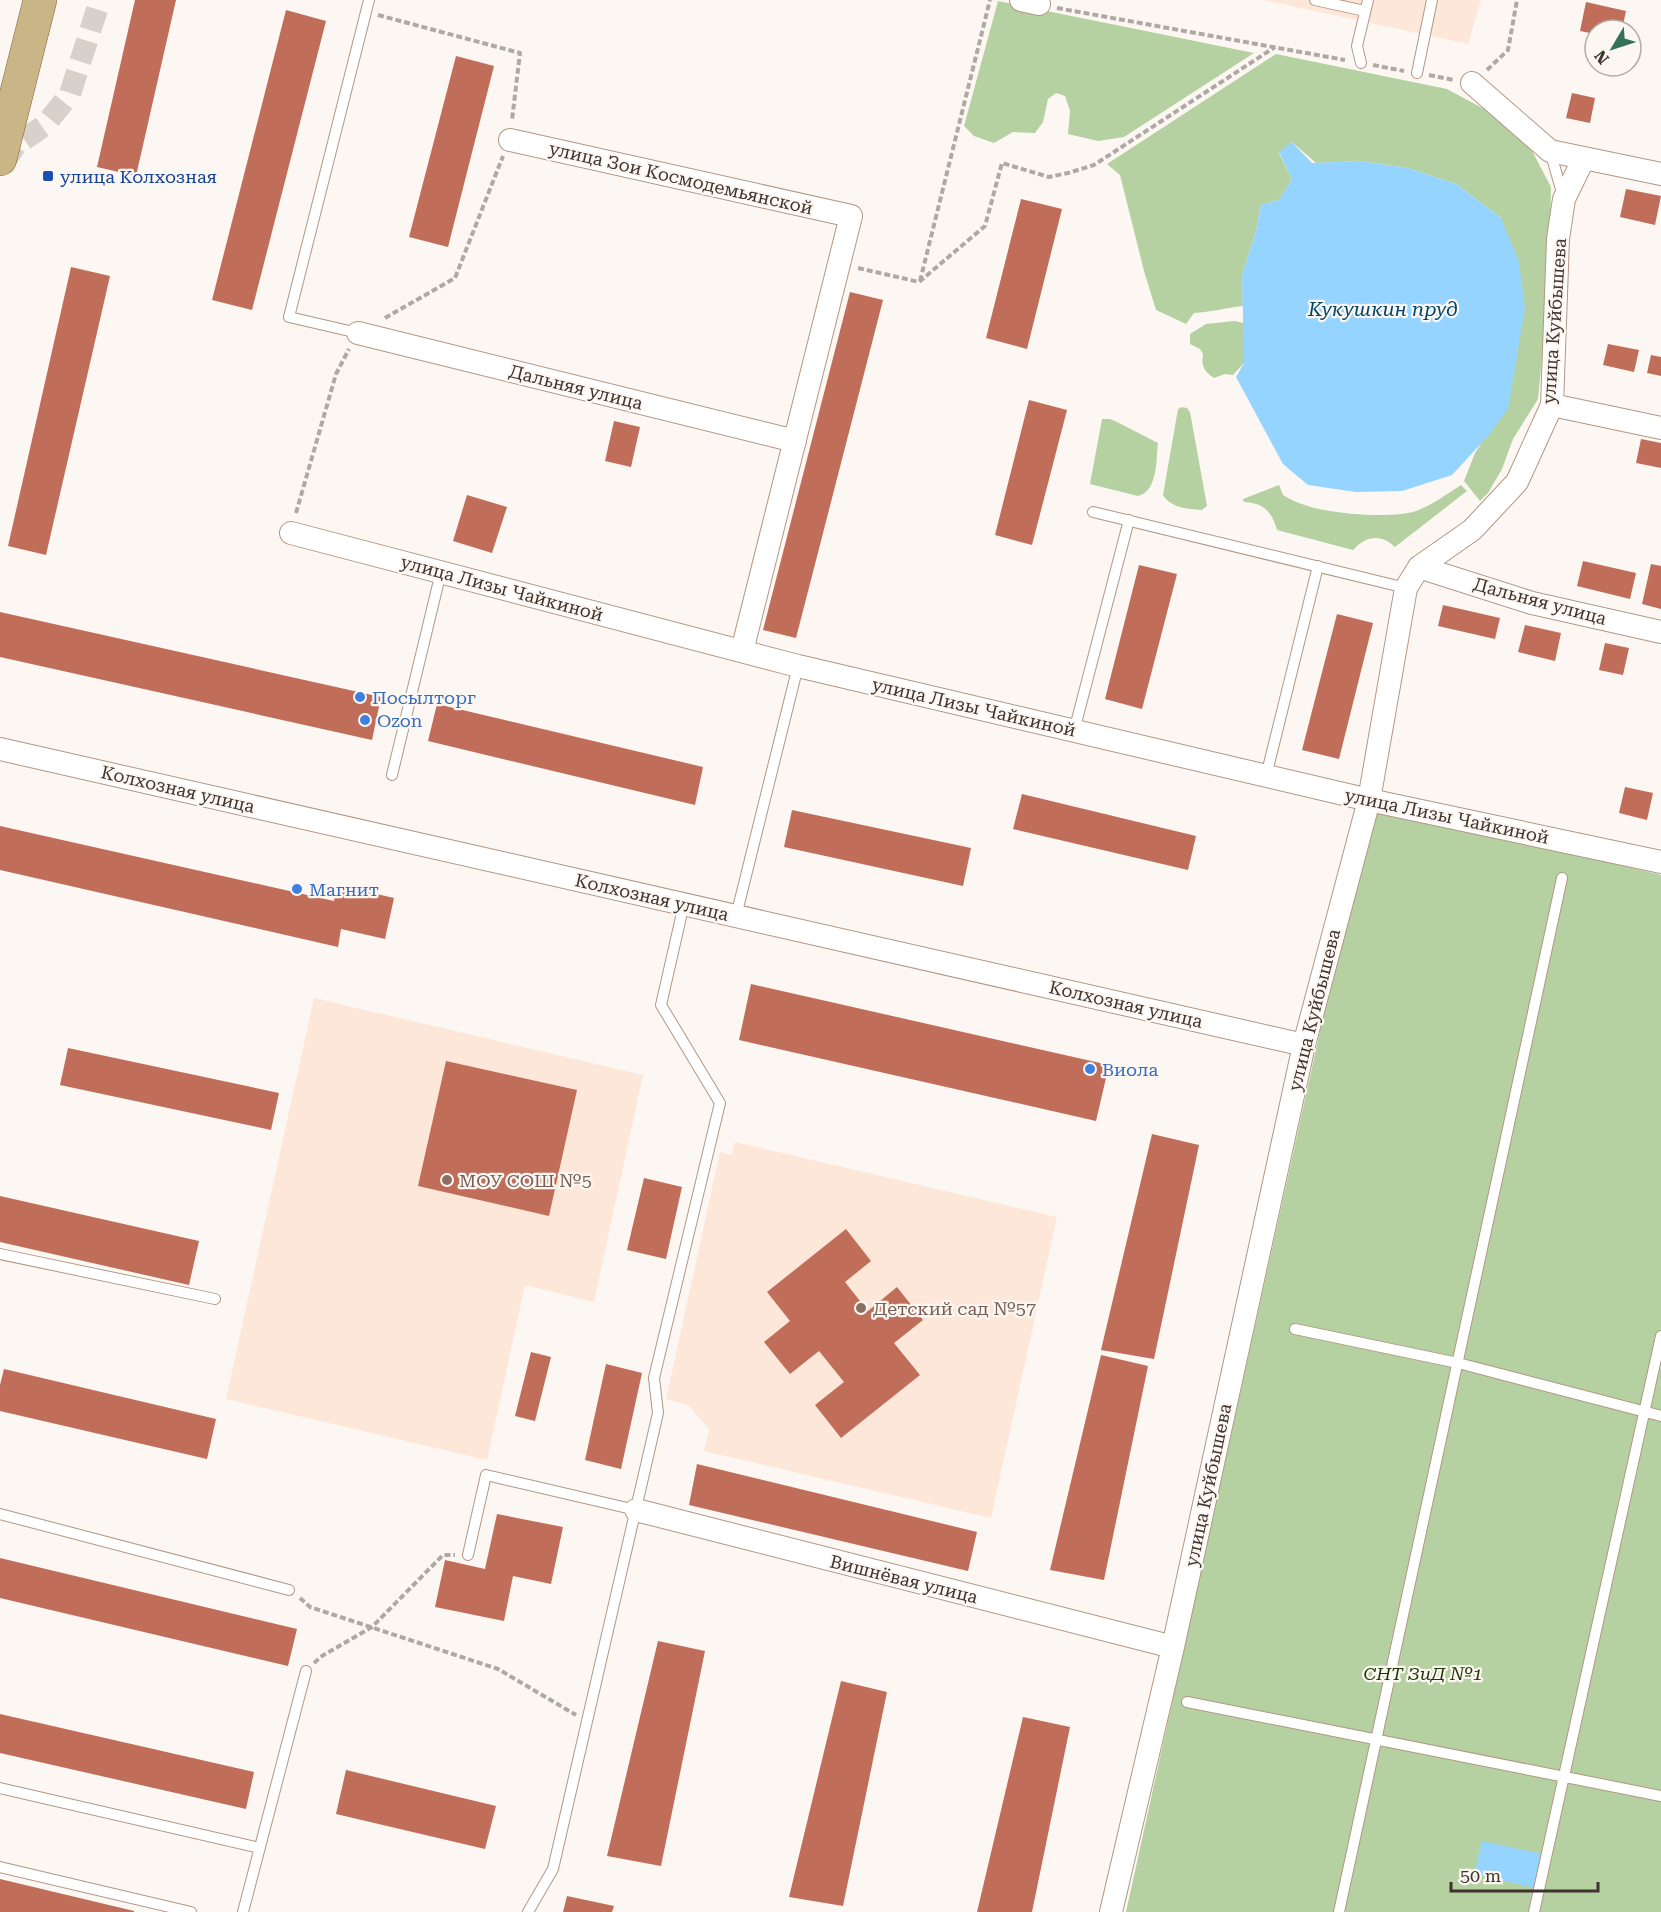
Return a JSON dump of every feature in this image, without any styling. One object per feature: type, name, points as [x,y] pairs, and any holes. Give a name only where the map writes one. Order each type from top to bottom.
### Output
[{"type":"main road","points":[[0,159],[40,0]]},
{"type":"street","points":[[1472,83],[1550,151],[1661,174]]},
{"type":"street","name":"улица Зои Космодемьянской","points":[[510,140],[852,216],[840,264]]},
{"type":"street","name":"улица Куйбышева","points":[[1111,1912],[1173,1647],[1304,1045],[1369,800],[1406,588],[1419,567],[1472,530],[1516,482],[1552,405],[1558,238],[1564,199],[1584,158]]},
{"type":"street","points":[[742,651],[840,264]]},
{"type":"street","name":"Дальняя улица","points":[[358,333],[795,441]]},
{"type":"street","points":[[1552,405],[1661,428]]},
{"type":"street","name":"улица Лизы Чайкиной","points":[[291,533],[798,666],[1369,800],[1661,862]]},
{"type":"street","name":"Дальняя улица","points":[[1419,567],[1532,603],[1661,632]]},
{"type":"street","name":"Колхозная улица","points":[[0,748],[1304,1045]]},
{"type":"street","name":"Вишнёвая улица","points":[[636,1510],[1173,1647]]},
{"type":"lane","points":[[358,333],[289,317],[369,0]]},
{"type":"lane","points":[[1315,0],[1365,11]]},
{"type":"lane","points":[[1361,63],[1357,46],[1368,0]]},
{"type":"lane","points":[[1417,73],[1432,0]]},
{"type":"lane","points":[[1550,151],[1564,199]]},
{"type":"lane","points":[[1093,512],[1406,588]]},
{"type":"lane","points":[[1074,731],[1129,520]]},
{"type":"lane","points":[[1266,776],[1318,566]]},
{"type":"lane","points":[[392,776],[441,572]]},
{"type":"lane","points":[[736,916],[798,666]]},
{"type":"lane","points":[[1340,1912],[1562,878]]},
{"type":"lane","points":[[528,1912],[553,1869],[658,1413],[654,1378],[720,1103],[661,1005],[684,904]]},
{"type":"lane","points":[[0,1254],[215,1299]]},
{"type":"lane","points":[[1295,1329],[1458,1363],[1661,1416]]},
{"type":"lane","points":[[1534,1912],[1661,1336]]},
{"type":"lane","points":[[468,1555],[486,1476],[636,1510]]},
{"type":"lane","points":[[0,1514],[289,1590]]},
{"type":"lane","points":[[243,1912],[306,1671]]},
{"type":"lane","points":[[1187,1702],[1661,1796]]},
{"type":"lane","points":[[0,1788],[260,1848]]},
{"type":"lane","points":[[0,1867],[191,1912]]},
{"type":"path","points":[[919,282],[990,0]]},
{"type":"path","points":[[1030,2],[1472,83],[1509,50],[1516,0]]},
{"type":"path","points":[[291,533],[336,374],[358,333],[455,278],[510,140],[520,53],[366,12]]},
{"type":"path","points":[[919,282],[985,226],[1002,163],[1049,177],[1094,165],[1275,47]]},
{"type":"path","points":[[840,264],[919,282]]},
{"type":"path","points":[[306,1671],[322,1656],[372,1627],[443,1555],[468,1555]]},
{"type":"path","points":[[289,1590],[310,1607],[498,1670],[587,1721]]},
{"type":"shaded area","points":[[1263,0],[1481,0],[1468,44]]},
{"type":"shaded area","name":"МОУ СОШ №5","points":[[314,998],[643,1075],[594,1302],[525,1285],[487,1460],[226,1399]]},
{"type":"shaded area","name":"Детский сад №57","points":[[735,1142],[1057,1217],[991,1518],[704,1451],[709,1429],[688,1405],[666,1399],[720,1152],[732,1155]]},
{"type":"green space","points":[[998,1],[1254,53],[1124,137],[1098,141],[1068,134],[1070,111],[1065,96],[1056,93],[1048,99],[1043,122],[1035,133],[1013,132],[994,143],[974,136],[964,126]]},
{"type":"green space","points":[[1276,54],[1447,89],[1484,109],[1530,147],[1551,187],[1549,285],[1538,399],[1513,439],[1502,469],[1488,493],[1480,501],[1464,481],[1475,453],[1485,437],[1501,218],[1456,184],[1408,168],[1360,161],[1316,163],[1292,142],[1279,153],[1292,179],[1279,200],[1261,205],[1256,231],[1242,275],[1243,306],[1194,313],[1186,324],[1156,310],[1120,175],[1107,164]]},
{"type":"green space","points":[[1234,321],[1244,323],[1244,363],[1233,375],[1225,374],[1214,378],[1204,368],[1203,354],[1200,349],[1190,344],[1190,334],[1206,324]]},
{"type":"green space","points":[[1187,408],[1190,412],[1207,506],[1202,510],[1175,505],[1163,495],[1178,409]]},
{"type":"green space","points":[[1102,419],[1110,419],[1158,443],[1153,482],[1145,493],[1138,496],[1090,484]]},
{"type":"green space","points":[[1279,485],[1283,495],[1315,508],[1377,515],[1416,511],[1434,503],[1461,485],[1467,491],[1395,547],[1384,540],[1373,538],[1353,550],[1277,530],[1270,513],[1257,504],[1244,502],[1243,499]]},
{"type":"green space","name":"СНТ ЗиД №1","points":[[1370,804],[1661,875],[1661,1912],[1126,1912]]},
{"type":"water","name":"Кукушкин пруд","points":[[1292,142],[1312,163],[1360,161],[1408,168],[1456,184],[1501,218],[1519,262],[1525,308],[1508,409],[1488,436],[1452,475],[1402,491],[1356,492],[1308,485],[1283,464],[1236,377],[1244,363],[1242,275],[1256,231],[1261,205],[1279,200],[1292,179],[1279,152]]},
{"type":"water","points":[[1482,1841],[1547,1855],[1539,1889],[1474,1874]]},
{"type":"building","points":[[135,0],[176,0],[136,176],[97,167]]},
{"type":"building","points":[[1586,2],[1626,11],[1625,18],[1583,18],[1583,32],[1580,31]]},
{"type":"building","points":[[286,10],[326,21],[252,310],[212,300]]},
{"type":"building","points":[[456,56],[494,66],[448,247],[409,237]]},
{"type":"building","points":[[1572,93],[1595,98],[1590,123],[1566,118]]},
{"type":"building","points":[[1626,189],[1661,196],[1655,225],[1620,217]]},
{"type":"building","points":[[1021,199],[1062,209],[1027,349],[986,338]]},
{"type":"building","points":[[71,267],[110,276],[46,555],[8,546]]},
{"type":"building","points":[[850,292],[883,300],[796,638],[763,630]]},
{"type":"building","points":[[1608,344],[1639,350],[1634,372],[1603,365]]},
{"type":"building","points":[[1651,355],[1661,357],[1661,376],[1647,373]]},
{"type":"building","points":[[1029,400],[1067,410],[1032,545],[995,535]]},
{"type":"building","points":[[614,421],[640,427],[631,467],[605,461]]},
{"type":"building","points":[[1641,439],[1661,443],[1661,468],[1636,463]]},
{"type":"building","points":[[467,495],[507,507],[492,553],[453,541]]},
{"type":"building","points":[[1583,561],[1636,573],[1630,599],[1577,586]]},
{"type":"building","points":[[1651,564],[1661,566],[1661,609],[1642,604]]},
{"type":"building","points":[[1139,565],[1177,574],[1142,709],[1105,699]]},
{"type":"building","points":[[1443,605],[1500,618],[1495,639],[1438,626]]},
{"type":"building","points":[[0,612],[381,697],[372,740],[0,657]]},
{"type":"building","points":[[1337,614],[1373,623],[1339,759],[1302,750]]},
{"type":"building","points":[[1525,625],[1561,633],[1555,661],[1518,652]]},
{"type":"building","points":[[1605,643],[1629,648],[1623,675],[1599,670]]},
{"type":"building","points":[[437,704],[703,767],[695,805],[428,741]]},
{"type":"building","points":[[1625,787],[1653,793],[1647,820],[1619,813]]},
{"type":"building","points":[[1022,794],[1196,836],[1188,870],[1013,829]]},
{"type":"building","points":[[792,810],[971,848],[963,886],[784,847]]},
{"type":"building","points":[[0,826],[334,901],[337,885],[394,898],[385,939],[341,929],[338,947],[0,870]]},
{"type":"building","points":[[751,984],[1109,1065],[1096,1121],[739,1040]]},
{"type":"building","points":[[68,1048],[279,1093],[271,1130],[60,1085]]},
{"type":"building","points":[[446,1061],[577,1090],[549,1216],[418,1186]]},
{"type":"building","points":[[1152,1134],[1199,1145],[1154,1359],[1101,1350]]},
{"type":"building","points":[[644,1178],[682,1187],[666,1259],[627,1250]]},
{"type":"building","points":[[0,1196],[199,1241],[189,1285],[0,1242]]},
{"type":"building","points":[[846,1229],[871,1261],[845,1282],[868,1311],[897,1287],[923,1320],[894,1343],[920,1375],[841,1438],[815,1405],[844,1382],[819,1351],[790,1374],[764,1342],[790,1321],[767,1292]]},
{"type":"building","points":[[531,1352],[551,1357],[535,1421],[515,1416]]},
{"type":"building","points":[[1101,1355],[1148,1366],[1104,1580],[1050,1570]]},
{"type":"building","points":[[606,1364],[642,1373],[621,1469],[585,1460]]},
{"type":"building","points":[[4,1369],[216,1419],[207,1459],[0,1411],[0,1385]]},
{"type":"building","points":[[697,1464],[977,1532],[968,1571],[689,1505]]},
{"type":"building","points":[[497,1514],[563,1527],[551,1584],[513,1576],[504,1621],[435,1607],[445,1560],[485,1569]]},
{"type":"building","points":[[0,1558],[297,1629],[288,1666],[0,1598]]},
{"type":"building","points":[[658,1641],[705,1651],[661,1866],[607,1856]]},
{"type":"building","points":[[841,1681],[887,1692],[843,1906],[789,1897]]},
{"type":"building","points":[[0,1714],[254,1772],[246,1809],[0,1753]]},
{"type":"building","points":[[1023,1717],[1070,1727],[1032,1912],[977,1912]]},
{"type":"building","points":[[346,1770],[496,1806],[485,1849],[336,1814]]},
{"type":"building","points":[[0,1879],[134,1911],[134,1912],[0,1912]]},
{"type":"building","points":[[567,1896],[614,1906],[612,1912],[563,1912]]},
{"type":"tunnel","points":[[3,164],[16,145],[45,125],[70,94],[100,0]]},
{"type":"place","name":"улица Колхозная","points":[[48,176]]},
{"type":"place","name":"Посылторг","points":[[360,697]]},
{"type":"place","name":"Ozon","points":[[365,720]]},
{"type":"place","name":"Магнит","points":[[297,889]]},
{"type":"place","name":"Виола","points":[[1090,1069]]},
{"type":"place","name":"МОУ СОШ №5","points":[[447,1180]]},
{"type":"place","name":"Детский сад №57","points":[[861,1308]]}]
